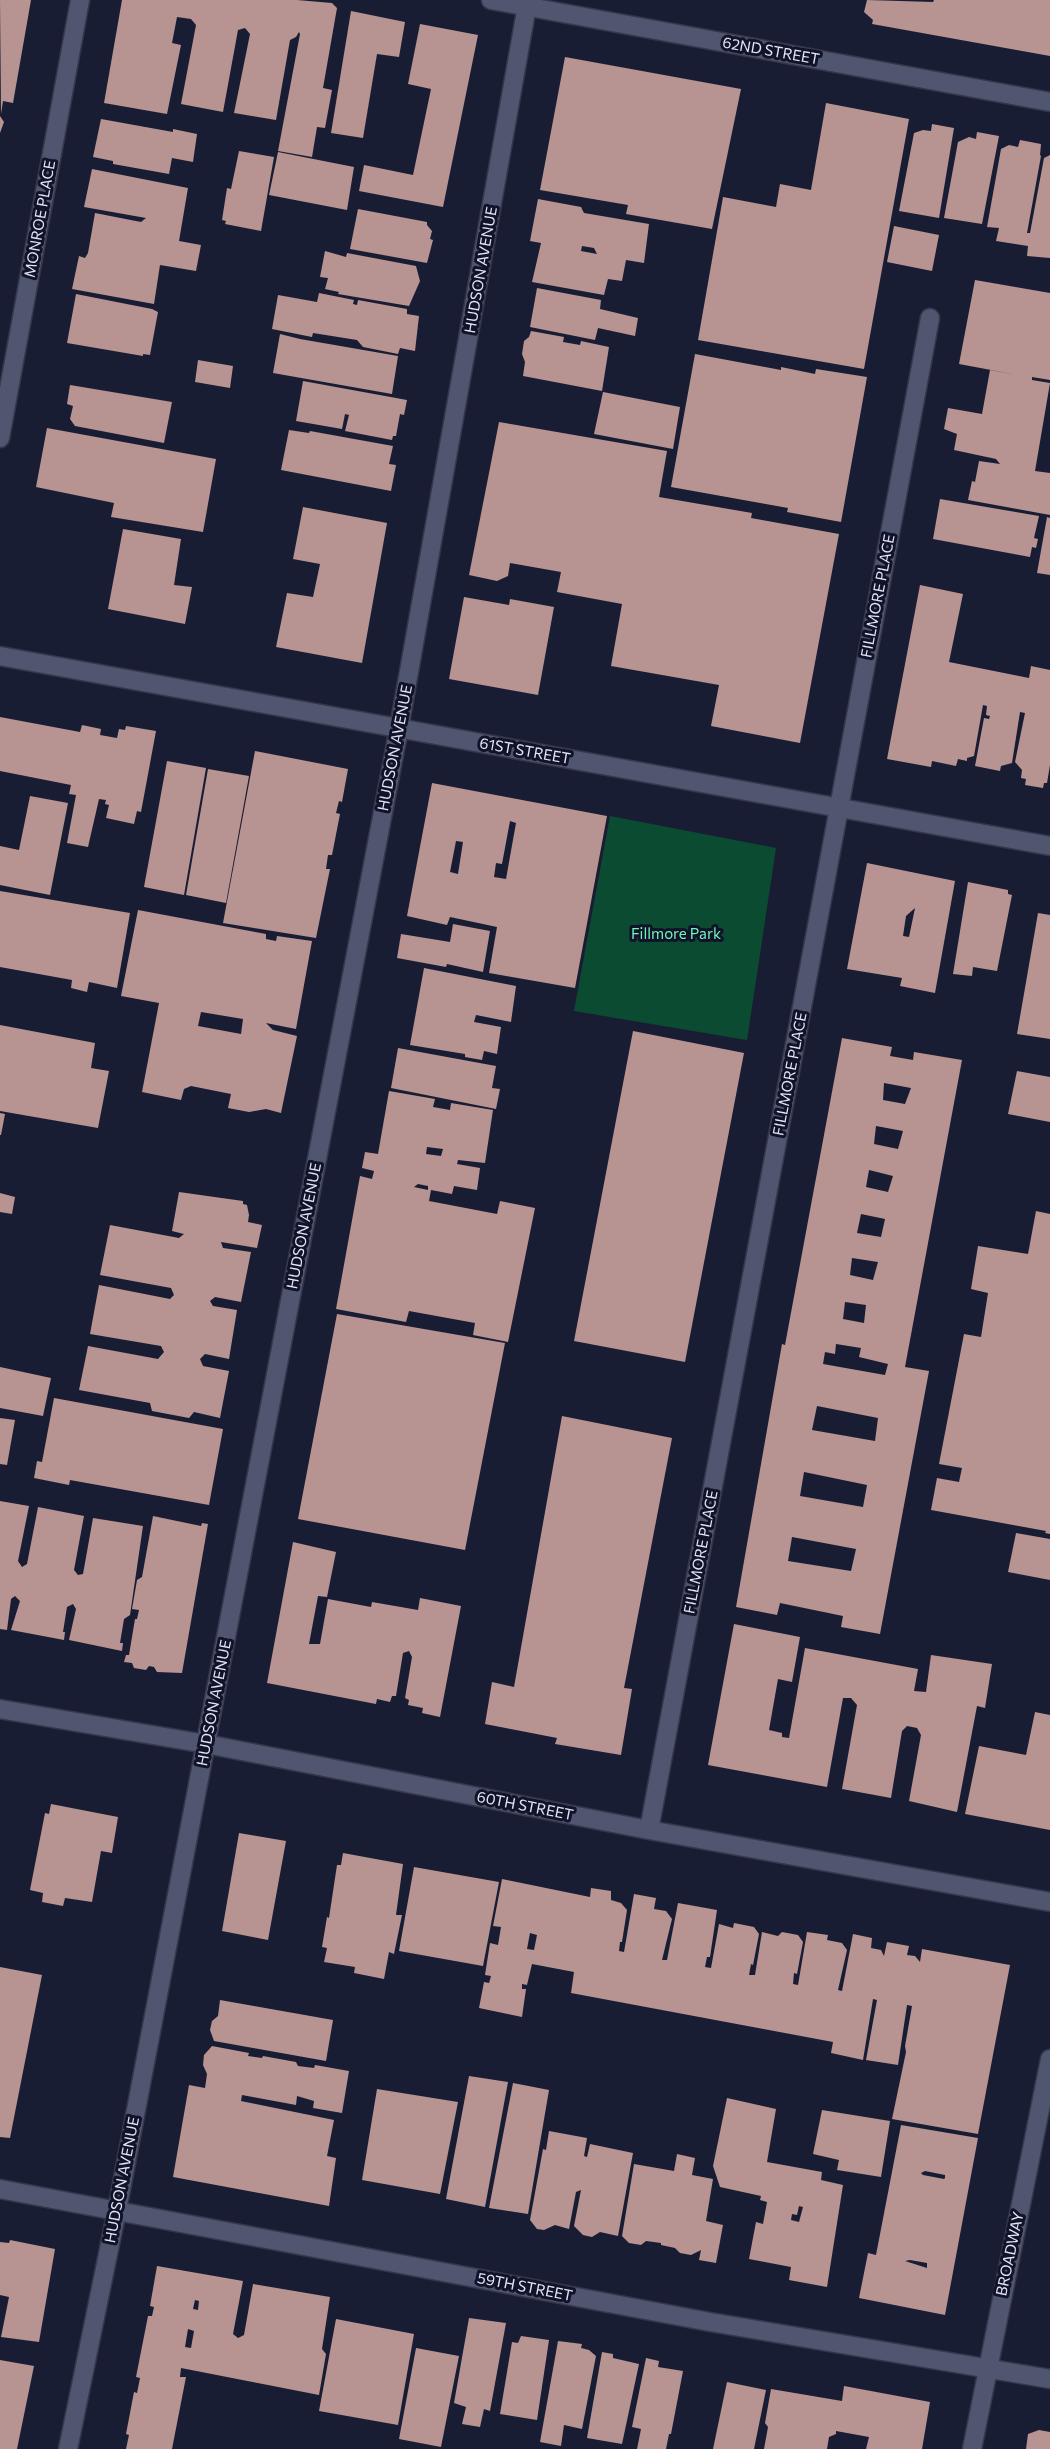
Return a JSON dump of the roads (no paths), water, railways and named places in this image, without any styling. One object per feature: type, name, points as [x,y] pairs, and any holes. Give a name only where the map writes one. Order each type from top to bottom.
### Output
[{"type":"street","name":"MONROE PLACE","points":[[0,438],[80,0]]},
{"type":"street","name":"62ND STREET","points":[[492,0],[528,3],[1050,102]]},
{"type":"street","name":"HUDSON AVENUE","points":[[68,2449],[117,2210],[399,728],[528,3]]},
{"type":"street","name":"FILLMORE PLACE","points":[[649,1830],[930,318]]},
{"type":"street","name":"61ST STREET","points":[[0,656],[1050,846]]},
{"type":"street","name":"60TH STREET","points":[[0,1709],[206,1744],[649,1830],[1050,1902]]},
{"type":"street","name":"BROADWAY","points":[[972,2449],[1050,2059]]},
{"type":"street","name":"59TH STREET","points":[[0,2189],[710,2322],[1050,2379]]},
{"type":"park label","name":"Fillmore Park","points":[[676,934]]}]
